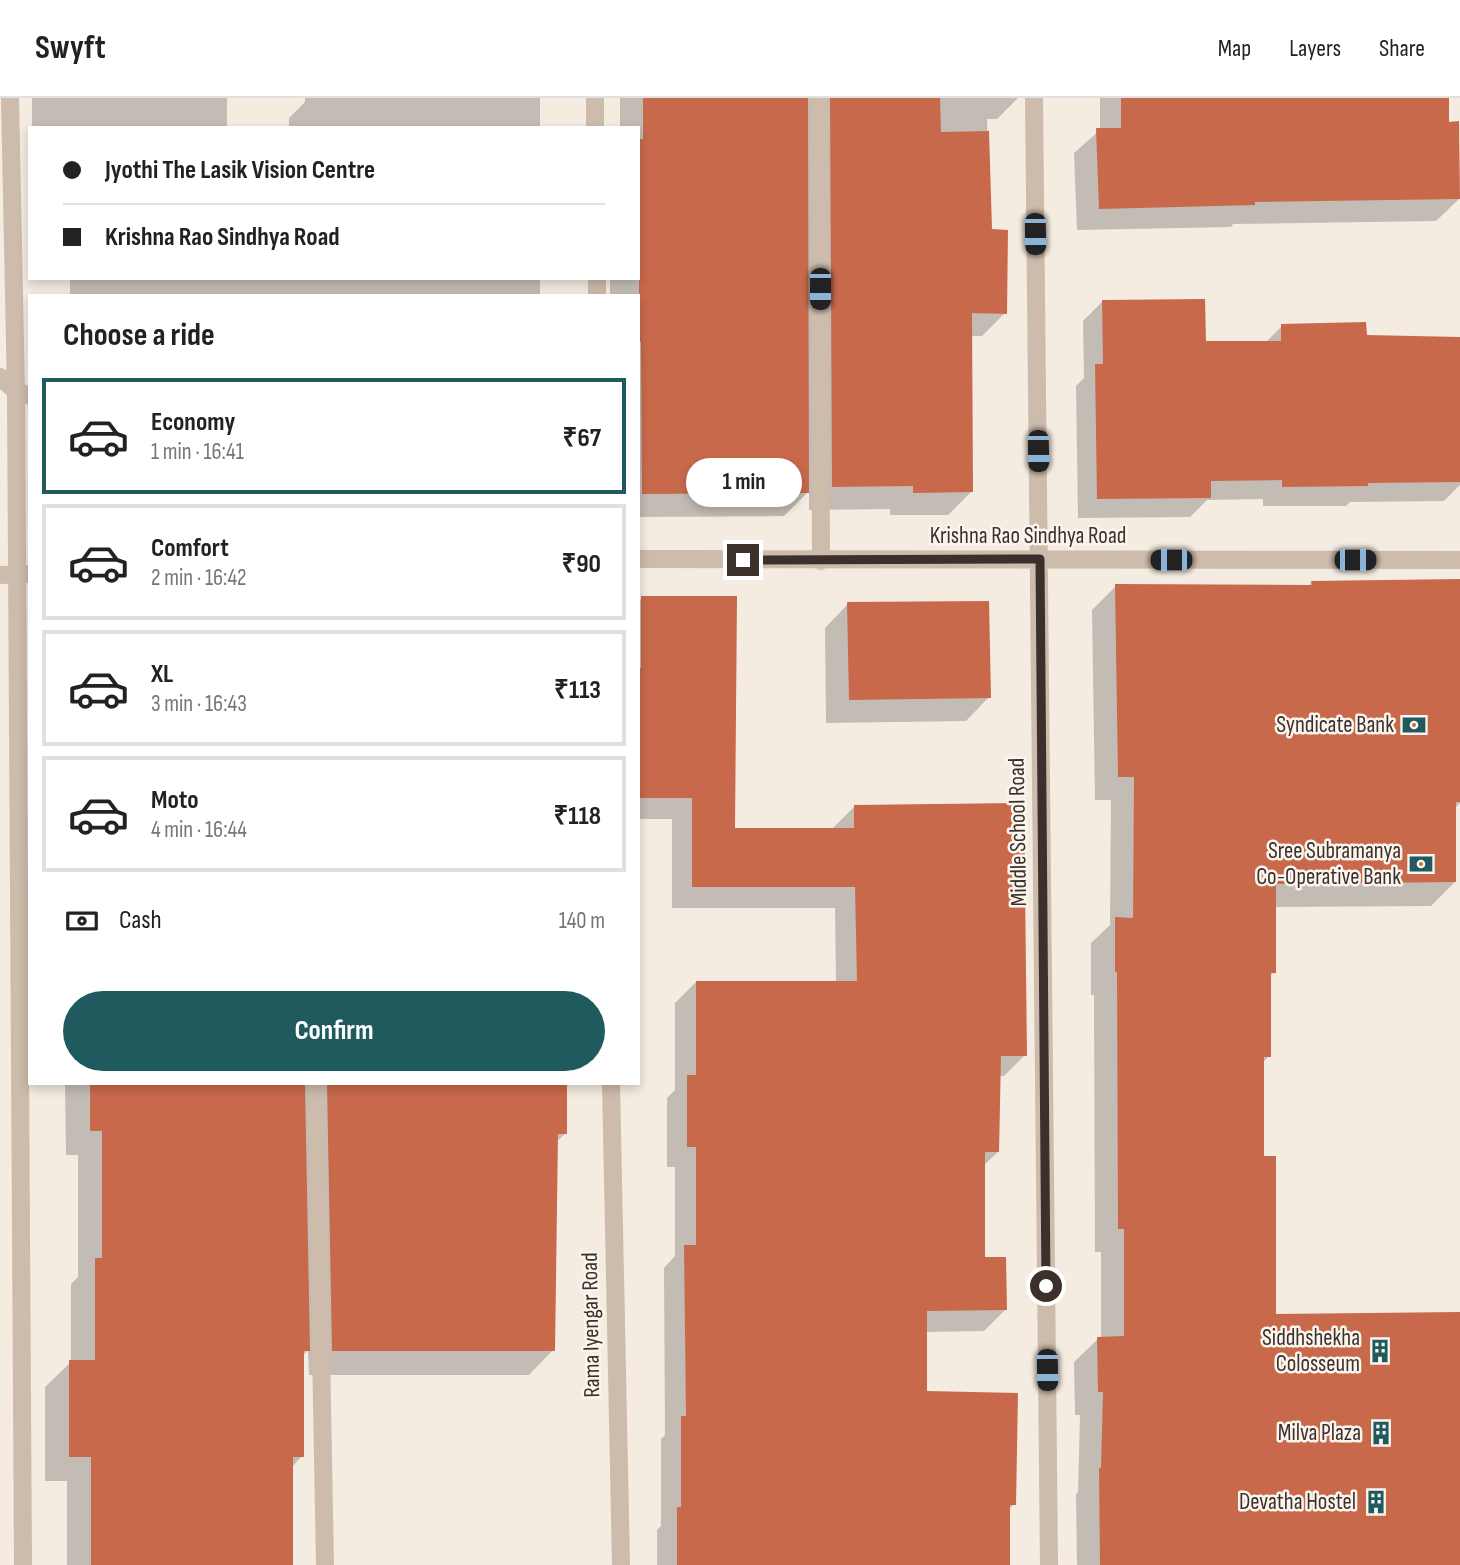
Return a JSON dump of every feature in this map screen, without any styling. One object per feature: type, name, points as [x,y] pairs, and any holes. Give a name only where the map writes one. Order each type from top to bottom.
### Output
[{"type":"street","points":[[10,98],[23,393],[15,574],[23,1565]]},
{"type":"street","points":[[595,98],[595,126]]},
{"type":"street","points":[[819,98],[821,561]]},
{"type":"street","name":"Middle School Road","points":[[1034,98],[1049,1565]]},
{"type":"street","points":[[0,377],[23,393]]},
{"type":"street","name":"Krishna Rao Sindhya Road","points":[[640,559],[1460,560]]},
{"type":"street","points":[[316,1085],[325,1565]]},
{"type":"street","name":"Rama Iyengar Road","points":[[611,1085],[621,1565]]},
{"type":"building","points":[[643,98],[808,98],[809,493],[642,494],[639,280],[640,139],[643,139]]},
{"type":"building","points":[[830,98],[940,98],[941,132],[989,131],[992,229],[1008,230],[1007,314],[972,313],[973,492],[913,493],[913,486],[832,487]]},
{"type":"building","points":[[1121,98],[1449,98],[1449,122],[1459,121],[1460,199],[1255,202],[1255,205],[1099,209],[1096,128],[1121,128]]},
{"type":"building","points":[[1205,299],[1206,341],[1281,341],[1281,324],[1366,322],[1367,335],[1460,337],[1460,482],[1282,487],[1282,480],[1211,481],[1211,498],[1097,499],[1095,364],[1103,364],[1102,300]]},
{"type":"building","points":[[1460,579],[1460,802],[1456,802],[1456,882],[1276,884],[1276,973],[1271,973],[1271,1057],[1264,1057],[1264,1156],[1276,1156],[1276,1314],[1460,1312],[1460,1565],[1100,1565],[1099,1468],[1103,1392],[1098,1392],[1097,1337],[1124,1336],[1124,1229],[1118,1229],[1115,917],[1133,918],[1134,777],[1118,777],[1115,584],[1312,585],[1311,581]]},
{"type":"building","points":[[641,596],[737,596],[735,828],[854,828],[854,805],[1024,803],[1027,1056],[1001,1056],[999,1152],[985,1152],[985,1257],[1006,1257],[1007,1310],[927,1311],[927,1391],[1018,1393],[1016,1505],[1010,1505],[1010,1565],[677,1565],[677,1507],[681,1507],[681,1416],[686,1416],[684,1245],[696,1245],[696,1147],[687,1147],[687,1075],[696,1075],[696,981],[857,981],[855,887],[692,887],[692,798],[640,798]]},
{"type":"building","points":[[989,601],[991,698],[849,700],[847,602]]},
{"type":"building","points":[[90,1085],[305,1085],[310,1351],[304,1351],[304,1457],[293,1457],[293,1565],[91,1565],[91,1457],[69,1457],[69,1360],[95,1360],[95,1258],[102,1258],[102,1131],[90,1131]]},
{"type":"building","points":[[327,1085],[567,1085],[567,1134],[558,1134],[555,1351],[332,1351]]},
{"type":"place","name":"Syndicate Bank","points":[[1414,725]]},
{"type":"place","name":"Sree Subramanya Co-Operative Bank","points":[[1421,864]]},
{"type":"place","name":"Siddhshekha Colosseum","points":[[1380,1351]]},
{"type":"place","name":"Milva Plaza","points":[[1381,1433]]},
{"type":"place","name":"Devatha Hostel","points":[[1376,1502]]},
{"type":"route","points":[[743,560],[1040,559],[1046,1286]]}]
